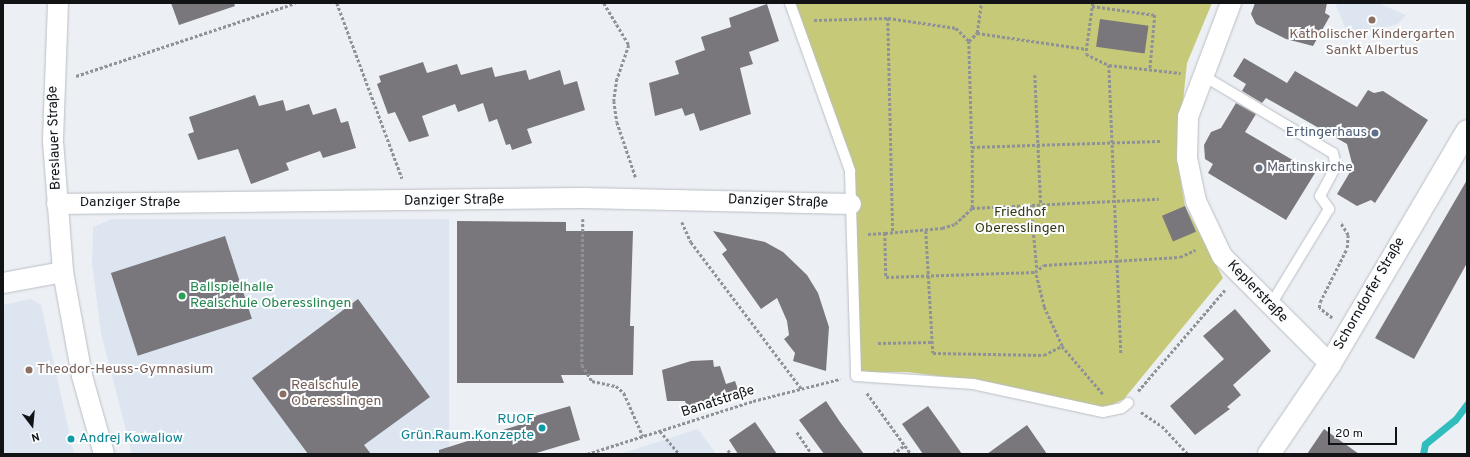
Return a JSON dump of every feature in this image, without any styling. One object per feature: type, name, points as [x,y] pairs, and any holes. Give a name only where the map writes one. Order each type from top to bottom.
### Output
[{"type":"main road","name":"Schorndorfer Straße","points":[[1269,454],[1330,364],[1467,131]]},
{"type":"street","name":"Breslauer Straße","points":[[58,3],[53,83],[57,204],[63,272],[82,376],[104,454]]},
{"type":"street","name":"Keplerstraße","points":[[1231,3],[1188,116],[1187,158],[1196,201],[1213,241],[1239,275],[1330,364]]},
{"type":"street","name":"Danziger Straße","points":[[57,204],[403,202],[583,198],[851,204]]},
{"type":"street","points":[[3,283],[63,272]]},
{"type":"lane","points":[[790,3],[798,21],[817,85],[847,158],[853,235],[856,376],[973,384],[1103,412],[1112,412],[1128,403]]},
{"type":"lane","points":[[1202,77],[1333,153],[1336,166],[1320,196],[1329,209],[1270,306]]},
{"type":"path","points":[[53,83],[295,3]]},
{"type":"path","points":[[337,3],[402,174],[403,202]]},
{"type":"path","points":[[604,3],[629,45],[617,79],[614,100],[617,122],[643,199]]},
{"type":"path","points":[[969,41],[977,33],[981,3]]},
{"type":"path","points":[[1150,70],[1155,15],[1093,5],[1086,54],[1109,66],[1150,70],[1185,73],[1202,77]]},
{"type":"path","points":[[888,18],[893,233]]},
{"type":"path","points":[[798,21],[888,18],[956,28],[969,41],[972,208]]},
{"type":"path","points":[[977,33],[1087,49]]},
{"type":"path","points":[[1109,66],[1121,354]]},
{"type":"path","points":[[1035,75],[1041,205]]},
{"type":"path","points":[[972,148],[1160,141]]},
{"type":"path","points":[[583,198],[582,364],[592,381],[616,386],[624,393],[643,436]]},
{"type":"path","points":[[853,235],[926,231],[955,224],[972,208],[1159,199]]},
{"type":"path","points":[[680,200],[685,234],[801,388]]},
{"type":"path","points":[[1031,205],[1037,268],[1035,272],[1044,307],[1062,346],[1104,395]]},
{"type":"path","points":[[1329,209],[1349,241],[1320,308],[1351,327]]},
{"type":"path","points":[[926,231],[932,353],[1044,355],[1062,346]]},
{"type":"path","points":[[885,234],[886,277],[1035,272]]},
{"type":"path","points":[[1037,268],[1117,260],[1180,257],[1213,241]]},
{"type":"path","points":[[1188,454],[1162,426],[1128,403],[1239,275]]},
{"type":"path","points":[[878,343],[932,342]]},
{"type":"path","points":[[856,376],[911,454]]},
{"type":"path","name":"Banatstraße","points":[[587,454],[801,388],[856,376]]},
{"type":"path","points":[[660,431],[679,454]]},
{"type":"path","points":[[797,432],[812,454]]},
{"type":"path","points":[[892,454],[904,445]]},
{"type":"path","points":[[728,450],[731,454]]},
{"type":"shaded area","name":"Katholischer Kindergarten Sankt Albertus","points":[[1335,3],[1378,3],[1406,15],[1398,24],[1349,37]]},
{"type":"shaded area","name":"Realschule Oberesslingen","points":[[112,219],[449,219],[449,454],[132,454],[101,333],[92,264],[93,227]]},
{"type":"shaded area","name":"Theodor-Heuss-Gymnasium","points":[[31,299],[41,305],[74,454],[3,454],[3,305]]},
{"type":"shaded area","points":[[698,429],[716,454],[620,454]]},
{"type":"green space","name":"Friedhof Oberesslingen","points":[[795,3],[1212,3],[1187,63],[1177,159],[1185,206],[1223,278],[1124,399],[1105,408],[993,383],[907,372],[859,372],[852,159],[820,82]]},
{"type":"building","points":[[171,3],[234,3],[235,6],[179,25]]},
{"type":"building","points":[[1255,3],[1327,3],[1325,13],[1330,16],[1313,46],[1286,39],[1256,24],[1251,14]]},
{"type":"building","points":[[767,4],[779,41],[749,52],[753,64],[740,68],[751,114],[700,131],[694,113],[685,116],[682,108],[655,116],[649,83],[679,74],[675,61],[705,50],[701,37],[731,27],[729,18]]},
{"type":"building","points":[[1100,19],[1149,26],[1145,54],[1096,47]]},
{"type":"building","name":"Ertingerhaus","points":[[1244,58],[1287,83],[1295,71],[1357,107],[1368,90],[1374,93],[1383,91],[1428,120],[1375,203],[1371,200],[1357,206],[1337,194],[1353,167],[1347,144],[1266,98],[1262,103],[1242,91],[1246,84],[1233,76]]},
{"type":"building","points":[[423,62],[427,73],[457,64],[461,75],[492,67],[495,77],[526,70],[529,80],[560,70],[564,85],[577,81],[585,110],[527,129],[532,143],[512,150],[510,144],[506,145],[497,119],[489,122],[483,103],[458,112],[455,104],[422,116],[429,136],[409,142],[395,112],[388,114],[377,84],[381,82],[379,76]]},
{"type":"building","points":[[255,95],[259,106],[283,100],[286,111],[309,104],[313,115],[336,108],[341,123],[348,121],[356,148],[323,158],[320,151],[286,163],[289,170],[251,184],[238,149],[198,160],[188,134],[194,132],[189,117]]},
{"type":"building","name":"Martinskirche","points":[[1236,103],[1256,114],[1245,132],[1315,173],[1286,220],[1208,173],[1213,164],[1205,159],[1204,145],[1211,132],[1221,128]]},
{"type":"building","points":[[1467,180],[1467,263],[1414,359],[1375,338]]},
{"type":"building","points":[[1185,206],[1196,232],[1173,242],[1162,216]]},
{"type":"building","points":[[457,221],[566,222],[566,231],[633,231],[630,326],[634,326],[633,375],[561,375],[564,383],[457,383]]},
{"type":"building","points":[[713,231],[765,242],[783,252],[807,275],[818,293],[829,327],[826,371],[793,361],[795,353],[784,339],[789,335],[787,321],[777,298],[761,309],[722,254],[727,250]]},
{"type":"building","name":"Ballspielhalle Realschule Oberesslingen","points":[[225,236],[252,319],[138,356],[111,273]]},
{"type":"building","points":[[358,299],[430,397],[364,445],[371,454],[308,454],[252,378]]},
{"type":"building","points":[[1235,309],[1271,351],[1233,385],[1241,395],[1227,407],[1230,409],[1195,435],[1170,406],[1224,359],[1203,336]]},
{"type":"building","points":[[713,360],[714,367],[720,366],[726,384],[735,381],[741,398],[689,413],[685,401],[667,401],[662,370],[691,361]]},
{"type":"building","points":[[826,401],[864,454],[824,454],[799,420]]},
{"type":"building","name":"RUOF Grün.Raum.Konzepte","points":[[570,406],[580,440],[533,454],[439,454],[439,450],[522,424],[521,420]]},
{"type":"building","points":[[928,406],[962,454],[923,454],[902,424]]},
{"type":"building","points":[[755,422],[777,454],[738,454],[729,440]]},
{"type":"building","points":[[1027,425],[1047,454],[987,454]]},
{"type":"building","points":[[1324,429],[1359,454],[1307,454]]},
{"type":"waterway","points":[[1423,454],[1425,444],[1455,420],[1467,404]]},
{"type":"place","name":"Katholischer Kindergarten Sankt Albertus","points":[[1372,20]]},
{"type":"place","name":"Ertingerhaus","points":[[1375,133]]},
{"type":"place","name":"Martinskirche","points":[[1259,168]]},
{"type":"place","name":"Ballspielhalle Realschule Oberesslingen","points":[[182,296]]},
{"type":"place","name":"Theodor-Heuss-Gymnasium","points":[[29,370]]},
{"type":"place","name":"Realschule Oberesslingen","points":[[283,394]]},
{"type":"place","name":"RUOF Grün.Raum.Konzepte","points":[[542,428]]},
{"type":"place","name":"Andrej Kowaliow","points":[[71,439]]}]
